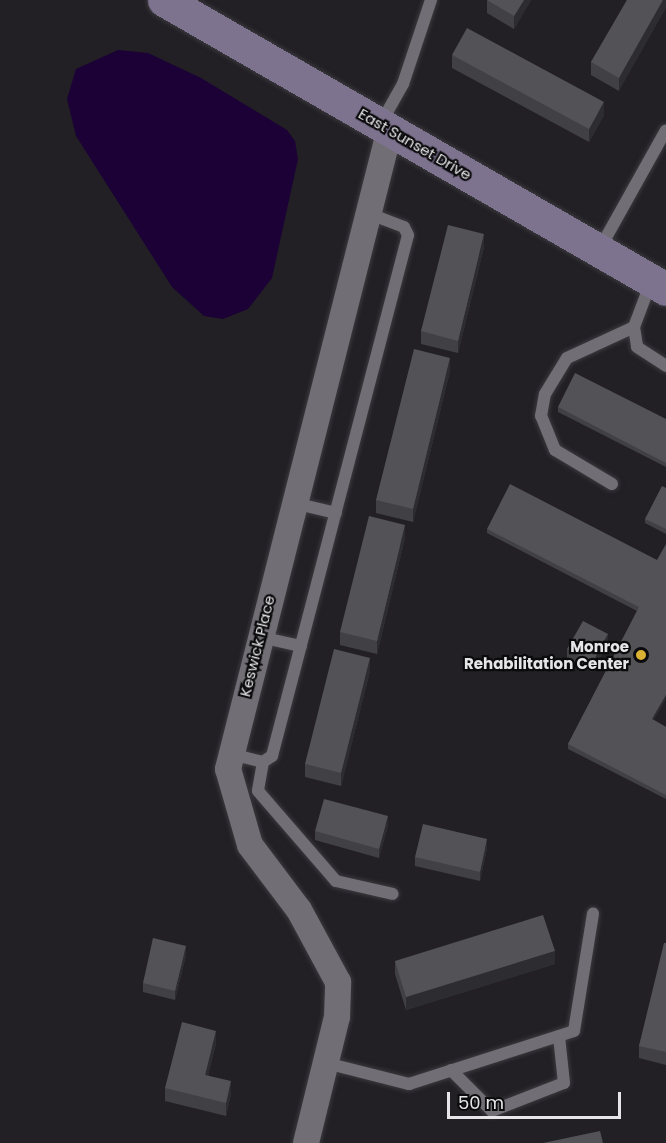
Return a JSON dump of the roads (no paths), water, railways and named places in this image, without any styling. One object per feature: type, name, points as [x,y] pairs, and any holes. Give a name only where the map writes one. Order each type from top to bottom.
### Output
[{"type":"street","name":"East Sunset Drive","points":[[164,0],[196,8],[385,126],[659,285]]},
{"type":"street","name":"Keswick Place","points":[[306,1143],[337,1017],[338,982],[299,910],[250,845],[232,799],[231,754],[368,213],[385,126]]},
{"type":"lane","points":[[385,126],[403,84],[431,0]]},
{"type":"lane","points":[[598,250],[666,130]]},
{"type":"lane","points":[[368,213],[404,227],[408,235],[272,756],[263,762],[258,791],[336,880],[393,894]]},
{"type":"lane","points":[[612,484],[555,450],[541,416],[545,394],[567,358],[634,327],[659,285]]},
{"type":"lane","points":[[634,327],[637,346],[666,366]]},
{"type":"lane","points":[[294,502],[336,513]]},
{"type":"lane","points":[[260,637],[300,646]]},
{"type":"lane","points":[[231,754],[263,762]]},
{"type":"lane","points":[[326,1063],[409,1084],[574,1031],[593,914]]},
{"type":"lane","points":[[451,1070],[492,1111],[564,1083],[559,1036]]},
{"type":"place","name":"Monroe Rehabilitation Center","points":[[641,655]]}]
